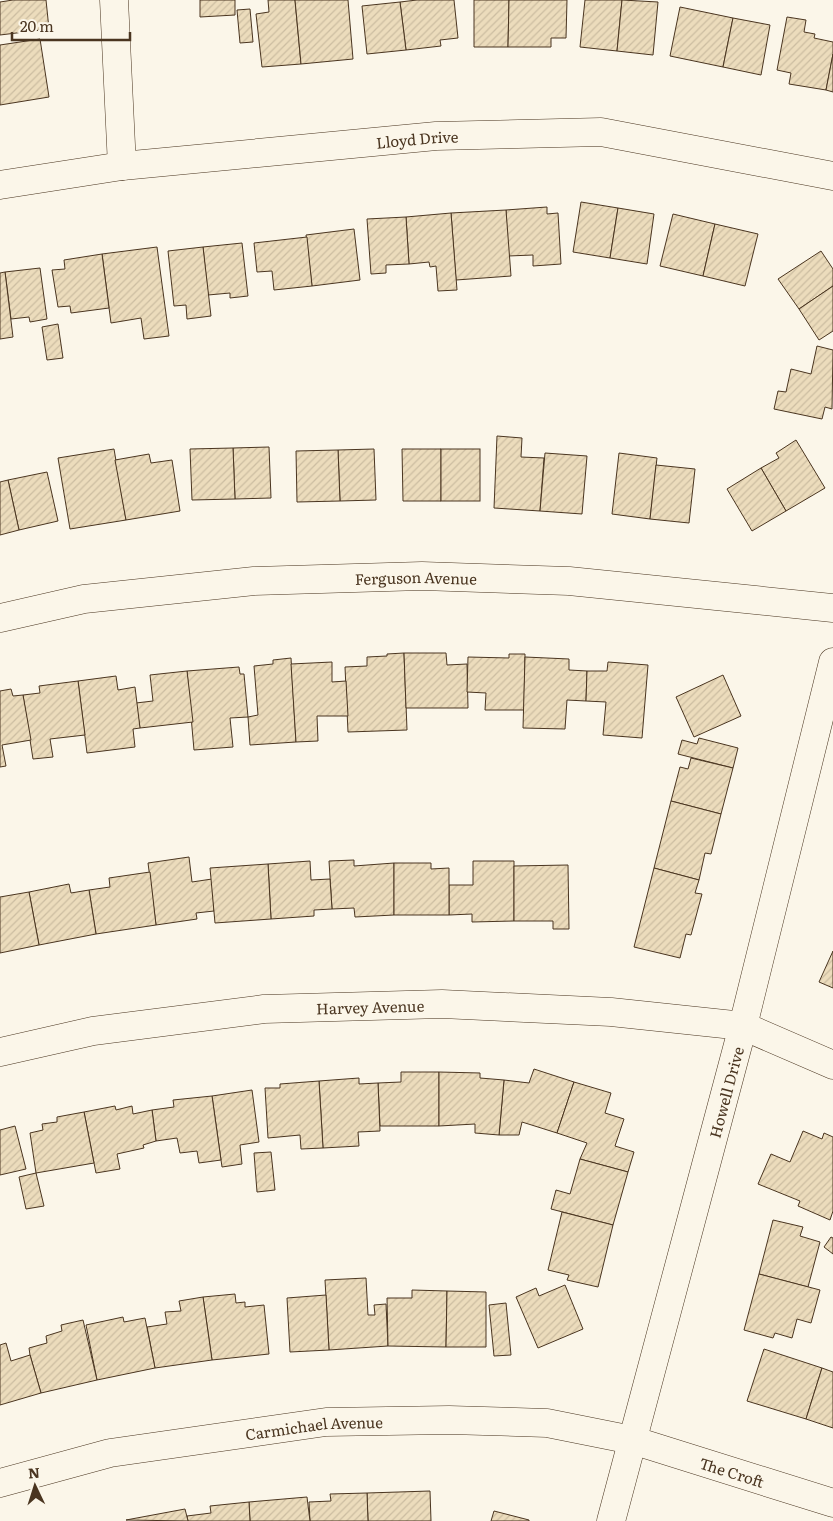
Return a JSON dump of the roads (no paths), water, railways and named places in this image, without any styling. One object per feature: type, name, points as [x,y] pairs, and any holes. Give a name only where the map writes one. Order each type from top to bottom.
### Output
[{"type":"street","points":[[114,0],[122,166]]},
{"type":"street","name":"Lloyd Drive","points":[[0,185],[122,166],[436,136],[601,132],[833,176]]},
{"type":"street","name":"Ferguson Avenue","points":[[0,618],[84,599],[254,581],[422,576],[569,581],[833,608]]},
{"type":"street","name":"Howell Drive","points":[[611,1521],[743,1026],[833,662]]},
{"type":"street","name":"Harvey Avenue","points":[[0,1052],[93,1031],[264,1008],[442,1004],[612,1012],[743,1026],[833,1065]]},
{"type":"street","name":"Carmichael Avenue","points":[[0,1483],[110,1453],[326,1422],[449,1420],[547,1423],[632,1440]]},
{"type":"street","name":"The Croft","points":[[632,1440],[833,1504]]}]
